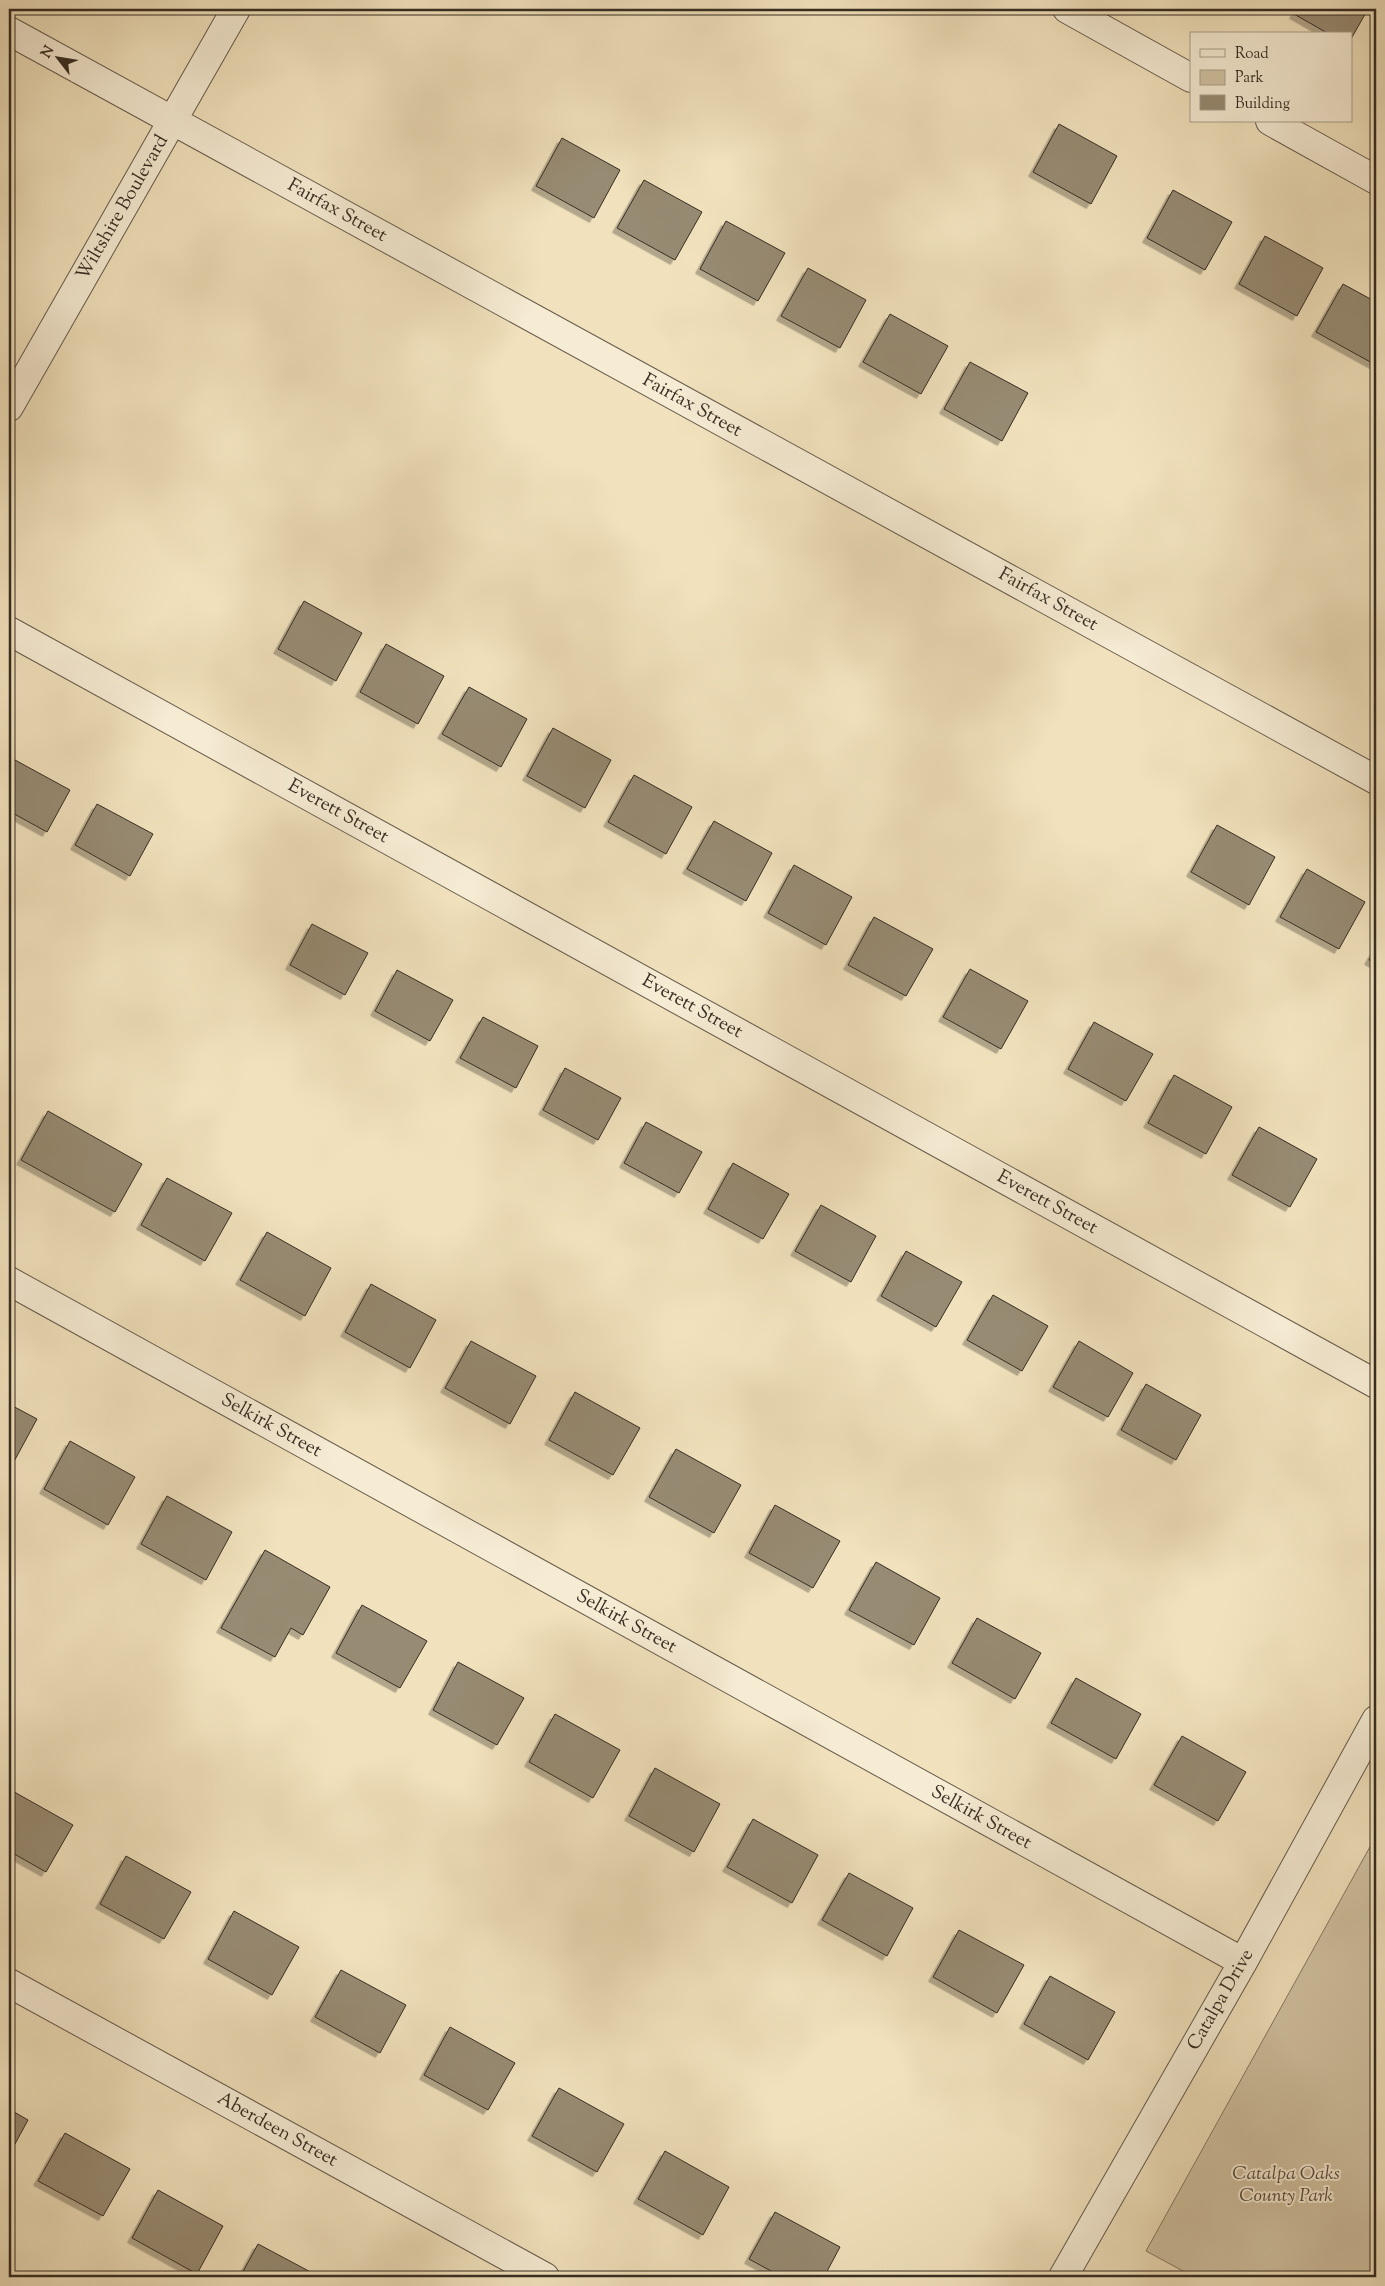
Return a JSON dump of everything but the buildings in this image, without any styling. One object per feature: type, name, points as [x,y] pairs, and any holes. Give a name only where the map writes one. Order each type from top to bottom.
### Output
[{"type":"street","name":"Wiltshire Boulevard","points":[[9,407],[236,9]]},
{"type":"street","points":[[1067,9],[1190,77]]},
{"type":"street","name":"Fairfax Street","points":[[9,31],[1376,780]]},
{"type":"street","points":[[1272,122],[1376,180]]},
{"type":"street","name":"Everett Street","points":[[9,631],[1376,1384]]},
{"type":"street","name":"Selkirk Street","points":[[9,1282],[1243,1962]]},
{"type":"street","name":"Catalpa Drive","points":[[1063,2277],[1243,1962],[1376,1720]]},
{"type":"street","name":"Aberdeen Street","points":[[9,1983],[545,2277]]},
{"type":"green space","name":"Catalpa Oaks County Park","points":[[1376,1836],[1376,2277],[1194,2277],[1146,2251]]}]
